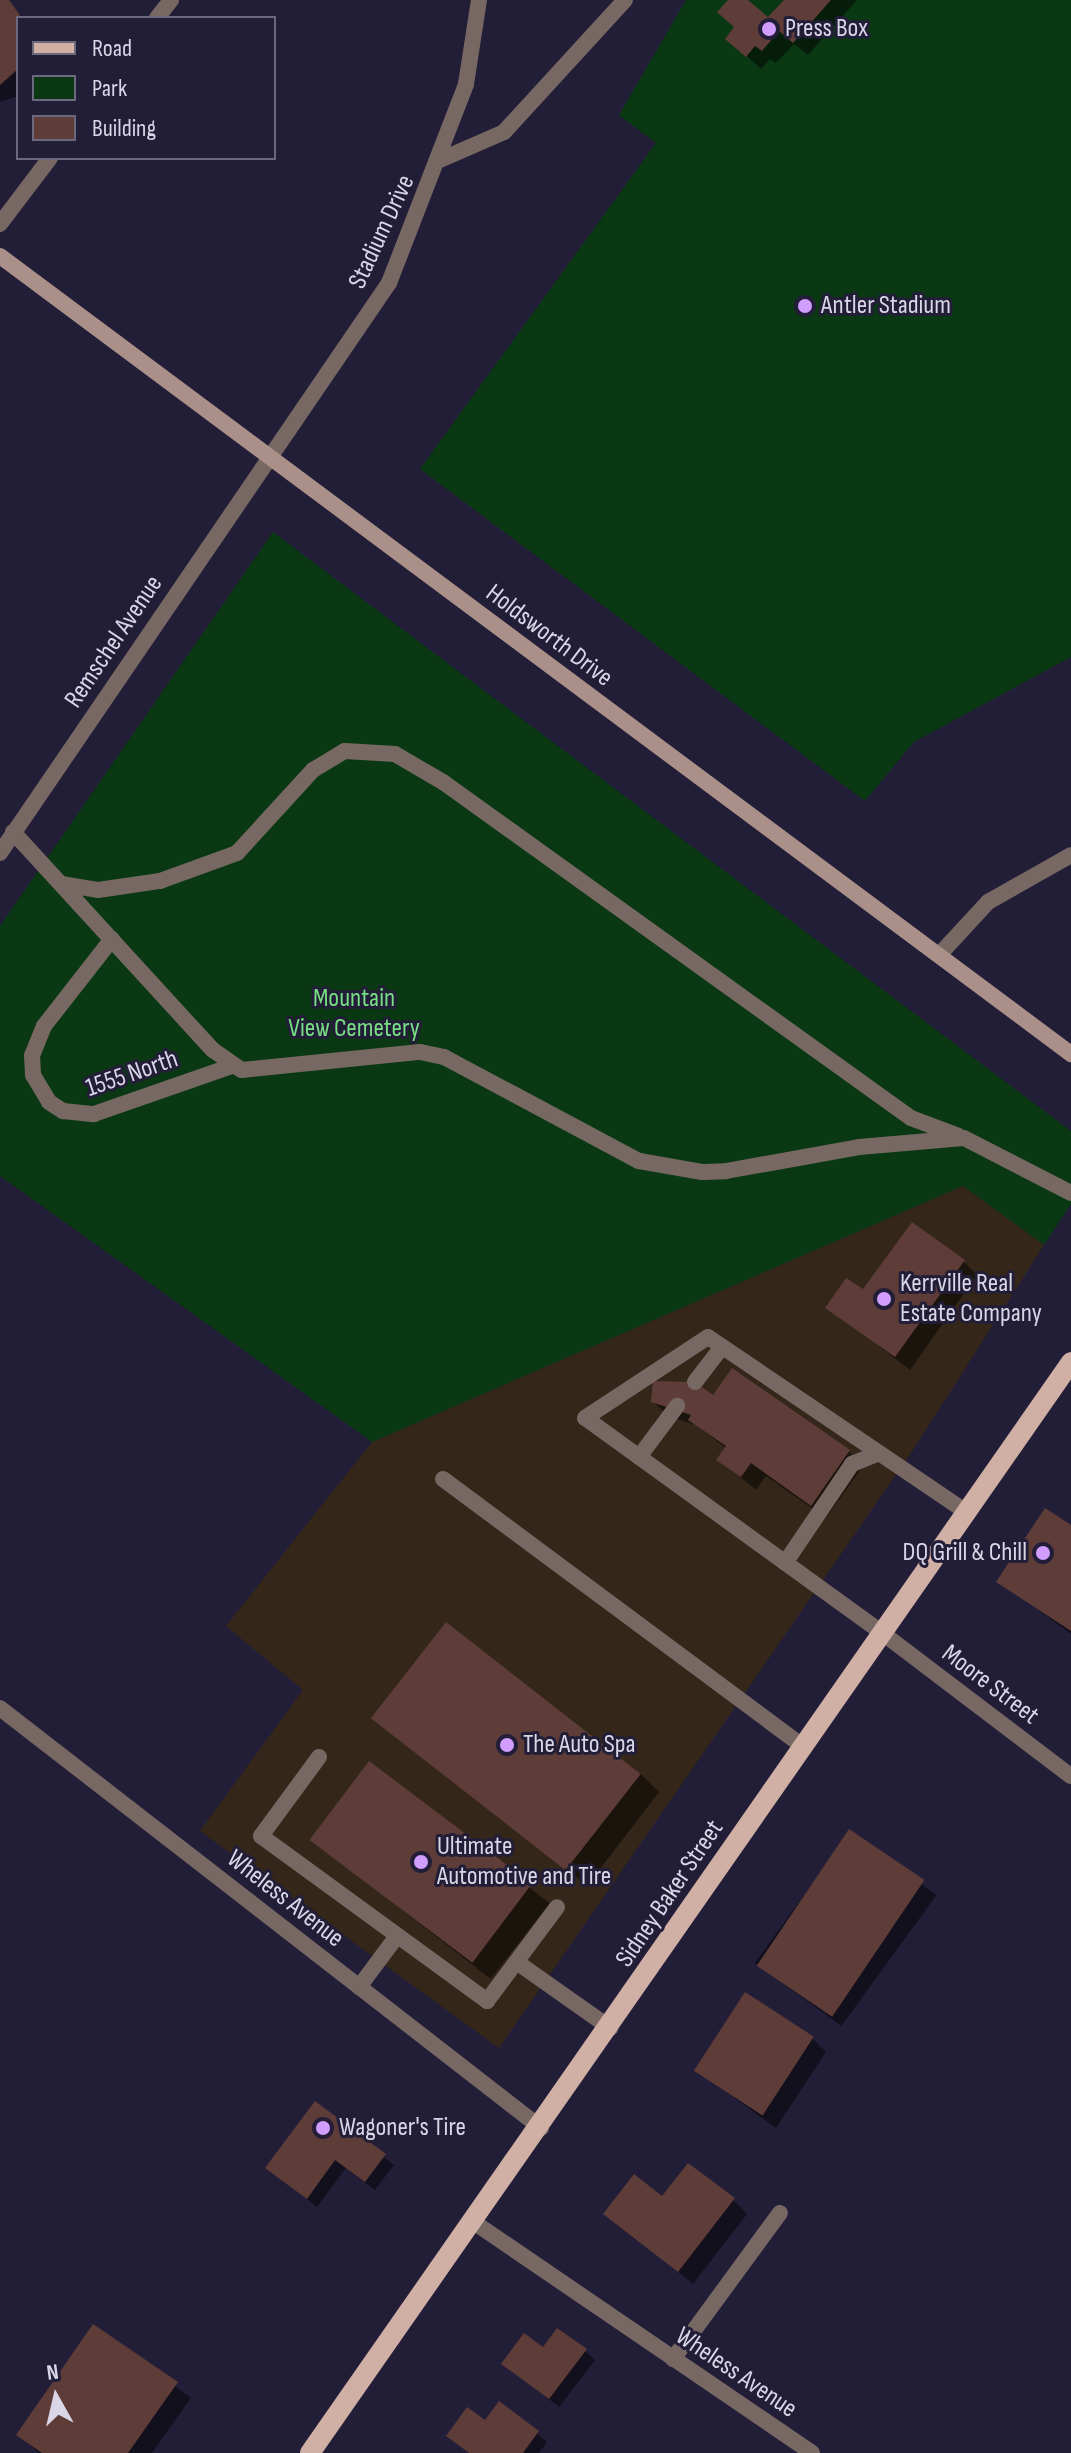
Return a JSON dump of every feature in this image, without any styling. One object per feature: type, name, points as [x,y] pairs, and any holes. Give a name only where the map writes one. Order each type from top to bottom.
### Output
[{"type":"main road","name":"Holdsworth Drive","points":[[0,256],[1071,1054]]},
{"type":"main road","name":"Sidney Baker Street","points":[[310,2453],[475,2223],[881,1632],[1071,1362]]},
{"type":"street","points":[[159,16],[171,0]]},
{"type":"street","name":"Stadium Drive","points":[[269,458],[389,283],[440,160],[466,84],[479,0]]},
{"type":"street","points":[[440,160],[504,132],[625,0]]},
{"type":"street","points":[[0,224],[48,160]]},
{"type":"street","name":"Remschel Avenue","points":[[0,853],[269,458]]},
{"type":"street","points":[[61,884],[98,890],[160,881],[237,853],[313,770],[345,751],[395,754],[443,782],[911,1118],[964,1138],[1071,1193]]},
{"type":"street","points":[[13,832],[232,1066],[263,1071],[420,1052],[444,1057],[639,1161],[702,1172],[859,1147],[964,1138]]},
{"type":"street","points":[[940,954],[988,902],[1071,855]]},
{"type":"street","name":"1555 North","points":[[112,939],[44,1026],[32,1055],[33,1075],[49,1102],[73,1113],[94,1114],[232,1066]]},
{"type":"street","name":"Moore Street","points":[[722,1347],[708,1337],[585,1418],[881,1632],[1071,1776]]},
{"type":"street","points":[[695,1382],[722,1347],[965,1511]]},
{"type":"street","points":[[639,1457],[677,1406]]},
{"type":"street","points":[[785,1563],[852,1464],[879,1453]]},
{"type":"street","points":[[443,1479],[803,1746]]},
{"type":"street","name":"Wheless Avenue","points":[[0,1708],[541,2128]]},
{"type":"street","points":[[319,1757],[261,1836],[487,2001],[557,1907]]},
{"type":"street","points":[[359,1987],[397,1936]]},
{"type":"street","points":[[518,1963],[610,2028]]},
{"type":"street","points":[[673,2359],[780,2213]]},
{"type":"street","name":"Wheless Avenue","points":[[475,2223],[812,2453]]},
{"type":"shaded area","points":[[963,1186],[1044,1245],[913,1450],[499,2048],[200,1831],[303,1690],[226,1626],[372,1442]]},
{"type":"green space","name":"Antler Stadium","points":[[686,0],[1071,0],[1071,657],[914,742],[865,801],[420,469],[656,143],[619,115]]},
{"type":"green space","name":"Mountain View Cemetery","points":[[273,532],[1071,1131],[1071,1204],[1044,1245],[963,1186],[372,1442],[0,1176],[0,926]]},
{"type":"building","points":[[0,0],[9,0],[21,16],[16,16],[16,71],[0,85]]},
{"type":"building","name":"Press Box","points":[[728,0],[748,0],[768,17],[784,0],[831,0],[793,43],[779,31],[762,51],[755,46],[746,57],[725,39],[734,27],[717,12]]},
{"type":"building","name":"Kerrville Real Estate Company","points":[[912,1222],[965,1260],[895,1357],[825,1308],[846,1278],[863,1289]]},
{"type":"building","points":[[732,1368],[850,1450],[811,1506],[751,1463],[741,1477],[716,1460],[726,1446],[688,1420],[691,1415],[651,1402],[653,1381],[695,1382],[713,1395]]},
{"type":"building","name":"DQ Grill & Chill","points":[[1045,1508],[1071,1525],[1071,1631],[996,1582]]},
{"type":"building","name":"The Auto Spa","points":[[446,1622],[641,1774],[566,1870],[371,1718]]},
{"type":"building","name":"Ultimate Automotive and Tire","points":[[369,1761],[532,1884],[472,1963],[309,1840]]},
{"type":"building","points":[[849,1829],[924,1880],[832,2017],[757,1966]]},
{"type":"building","points":[[745,1992],[814,2037],[763,2115],[694,2071]]},
{"type":"building","name":"Wagoner's Tire","points":[[315,2101],[386,2154],[365,2182],[335,2160],[307,2199],[265,2168]]},
{"type":"building","points":[[688,2163],[735,2198],[678,2272],[603,2214],[634,2174],[662,2196]]},
{"type":"building","points":[[93,2324],[178,2382],[128,2453],[42,2453],[16,2435]]},
{"type":"building","points":[[557,2328],[587,2349],[549,2399],[501,2364],[524,2333],[543,2347]]},
{"type":"building","points":[[499,2401],[539,2431],[523,2453],[469,2453],[446,2436],[467,2407],[485,2420]]},
{"type":"place","name":"Press Box","points":[[769,29]]},
{"type":"place","name":"Antler Stadium","points":[[805,306]]},
{"type":"place","name":"Kerrville Real Estate Company","points":[[884,1299]]},
{"type":"place","name":"DQ Grill & Chill","points":[[1043,1553]]},
{"type":"place","name":"The Auto Spa","points":[[507,1745]]},
{"type":"place","name":"Ultimate Automotive and Tire","points":[[421,1862]]},
{"type":"place","name":"Wagoner's Tire","points":[[323,2128]]}]
